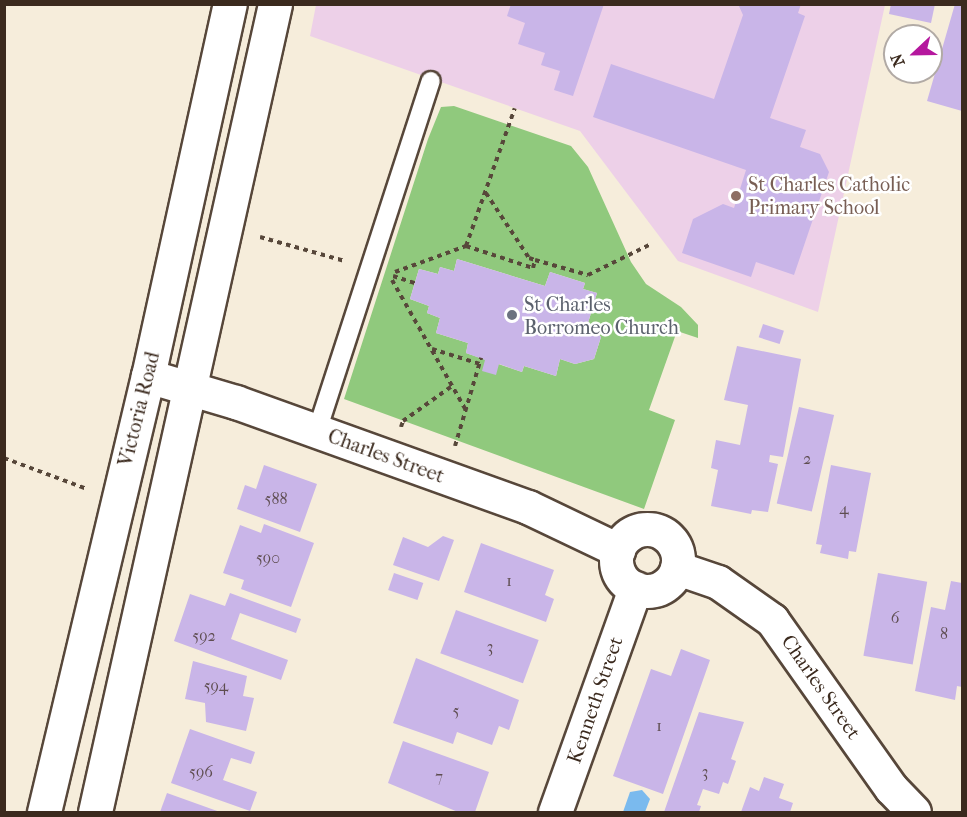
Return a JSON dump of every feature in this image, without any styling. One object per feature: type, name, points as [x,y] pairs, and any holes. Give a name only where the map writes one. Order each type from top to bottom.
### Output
[{"type":"main road","name":"Victoria Road","points":[[45,813],[148,376],[230,4]]},
{"type":"main road","points":[[95,813],[192,389],[275,4]]},
{"type":"main road","name":"Charles Street","points":[[148,376],[317,431],[528,507],[618,550]]},
{"type":"main road","points":[[639,530],[659,532],[673,543],[677,568],[665,585],[655,590],[635,588],[618,568],[618,550],[630,534],[639,530]]},
{"type":"main road","name":"Charles Street","points":[[677,568],[718,582],[772,620],[800,654],[891,788],[914,813]]},
{"type":"main road","name":"Kenneth Street","points":[[555,813],[635,588]]},
{"type":"lane","points":[[317,431],[431,81]]},
{"type":"path","points":[[466,246],[515,108]]},
{"type":"path","points":[[486,193],[529,258],[535,260],[588,275],[649,245]]},
{"type":"path","points":[[260,237],[370,268]]},
{"type":"path","points":[[466,410],[388,274],[466,246],[533,268],[535,260]]},
{"type":"path","points":[[432,350],[481,361],[455,446]]},
{"type":"path","points":[[401,427],[403,421],[452,386]]},
{"type":"path","points":[[4,458],[87,489]]},
{"type":"shaded area","name":"St Charles Catholic Primary School","points":[[316,5],[885,5],[818,312],[678,261],[580,131],[310,36]]},
{"type":"green space","points":[[454,106],[571,146],[588,167],[631,262],[646,284],[681,307],[698,325],[698,338],[677,331],[649,410],[675,420],[644,509],[344,399],[428,139],[441,107]],"holes":[[[457,259],[545,286],[550,272],[585,283],[583,289],[597,293],[588,323],[601,337],[594,359],[575,364],[560,359],[556,376],[524,366],[522,372],[466,353],[468,343],[436,333],[440,318],[427,313],[429,306],[410,299],[419,269],[438,274],[440,267],[454,271]]]},
{"type":"water","points":[[642,790],[650,799],[645,812],[623,812],[630,792]]},
{"type":"building","points":[[511,4],[604,4],[573,96],[554,90],[560,71],[541,65],[545,53],[518,44],[525,23],[507,16]]},
{"type":"building","points":[[738,4],[801,4],[798,13],[805,16],[770,118],[806,130],[800,147],[820,154],[829,172],[794,275],[756,262],[751,277],[682,253],[693,219],[723,204],[734,208],[746,170],[593,117],[611,64],[714,99],[743,15]]},
{"type":"building","points":[[891,4],[935,4],[931,23],[889,14]]},
{"type":"building","points":[[955,4],[962,4],[962,111],[927,101],[932,84],[943,84],[943,46]]},
{"type":"building","name":"St Charles Borromeo Church","points":[[457,259],[545,286],[550,272],[585,283],[583,289],[597,293],[588,323],[601,337],[594,359],[575,364],[560,359],[556,376],[524,366],[522,372],[499,364],[496,375],[482,371],[485,360],[466,353],[468,343],[436,333],[440,318],[427,313],[429,306],[410,299],[419,269],[438,274],[440,267],[454,271]]},
{"type":"building","points":[[763,324],[784,331],[780,344],[759,337]]},
{"type":"building","points":[[737,346],[801,359],[783,457],[770,455],[769,462],[778,464],[768,512],[752,510],[751,514],[711,506],[718,470],[711,468],[716,440],[740,445],[748,405],[724,400]]},
{"type":"building","points":[[799,407],[834,415],[812,512],[777,503]]},
{"type":"building","points":[[264,465],[317,484],[300,532],[237,509],[245,485],[256,489]]},
{"type":"building","points":[[831,465],[871,473],[856,552],[849,551],[848,559],[820,553],[822,545],[816,544]]},
{"type":"building","points":[[264,524],[314,543],[291,607],[241,589],[244,580],[223,573],[240,525],[261,533]]},
{"type":"building","points":[[443,536],[454,540],[439,581],[393,565],[403,537],[428,547]]},
{"type":"building","points":[[481,543],[554,570],[545,595],[554,599],[546,622],[464,592]]},
{"type":"building","points":[[394,573],[423,583],[417,600],[388,590]]},
{"type":"building","points":[[878,573],[927,582],[913,664],[863,656]]},
{"type":"building","points":[[951,581],[962,583],[962,687],[957,686],[955,700],[915,691],[931,607],[945,610]]},
{"type":"building","points":[[230,593],[301,619],[296,633],[240,613],[231,639],[288,660],[281,680],[174,641],[190,594],[225,606]]},
{"type":"building","points":[[456,610],[539,640],[523,683],[440,653]]},
{"type":"building","points":[[681,649],[710,660],[663,794],[613,776],[651,669],[671,676]]},
{"type":"building","points":[[416,658],[519,700],[509,730],[499,726],[492,745],[457,732],[453,744],[393,723]]},
{"type":"building","points":[[193,661],[247,676],[243,696],[254,698],[246,731],[206,722],[205,703],[185,699]]},
{"type":"building","points":[[699,712],[744,722],[731,759],[736,761],[728,784],[723,782],[719,794],[703,789],[697,805],[701,806],[699,812],[664,812]]},
{"type":"building","points":[[190,729],[255,752],[251,764],[231,758],[223,780],[257,792],[250,811],[171,783]]},
{"type":"building","points":[[403,741],[489,772],[475,812],[458,812],[388,783]]},
{"type":"building","points":[[764,777],[784,784],[779,798],[793,803],[790,812],[741,812],[750,787],[759,791]]},
{"type":"building","points":[[167,793],[220,812],[160,812]]},
{"type":"place","name":"St Charles Catholic Primary School","points":[[736,196]]},
{"type":"place","name":"St Charles Borromeo Church","points":[[512,315]]}]
